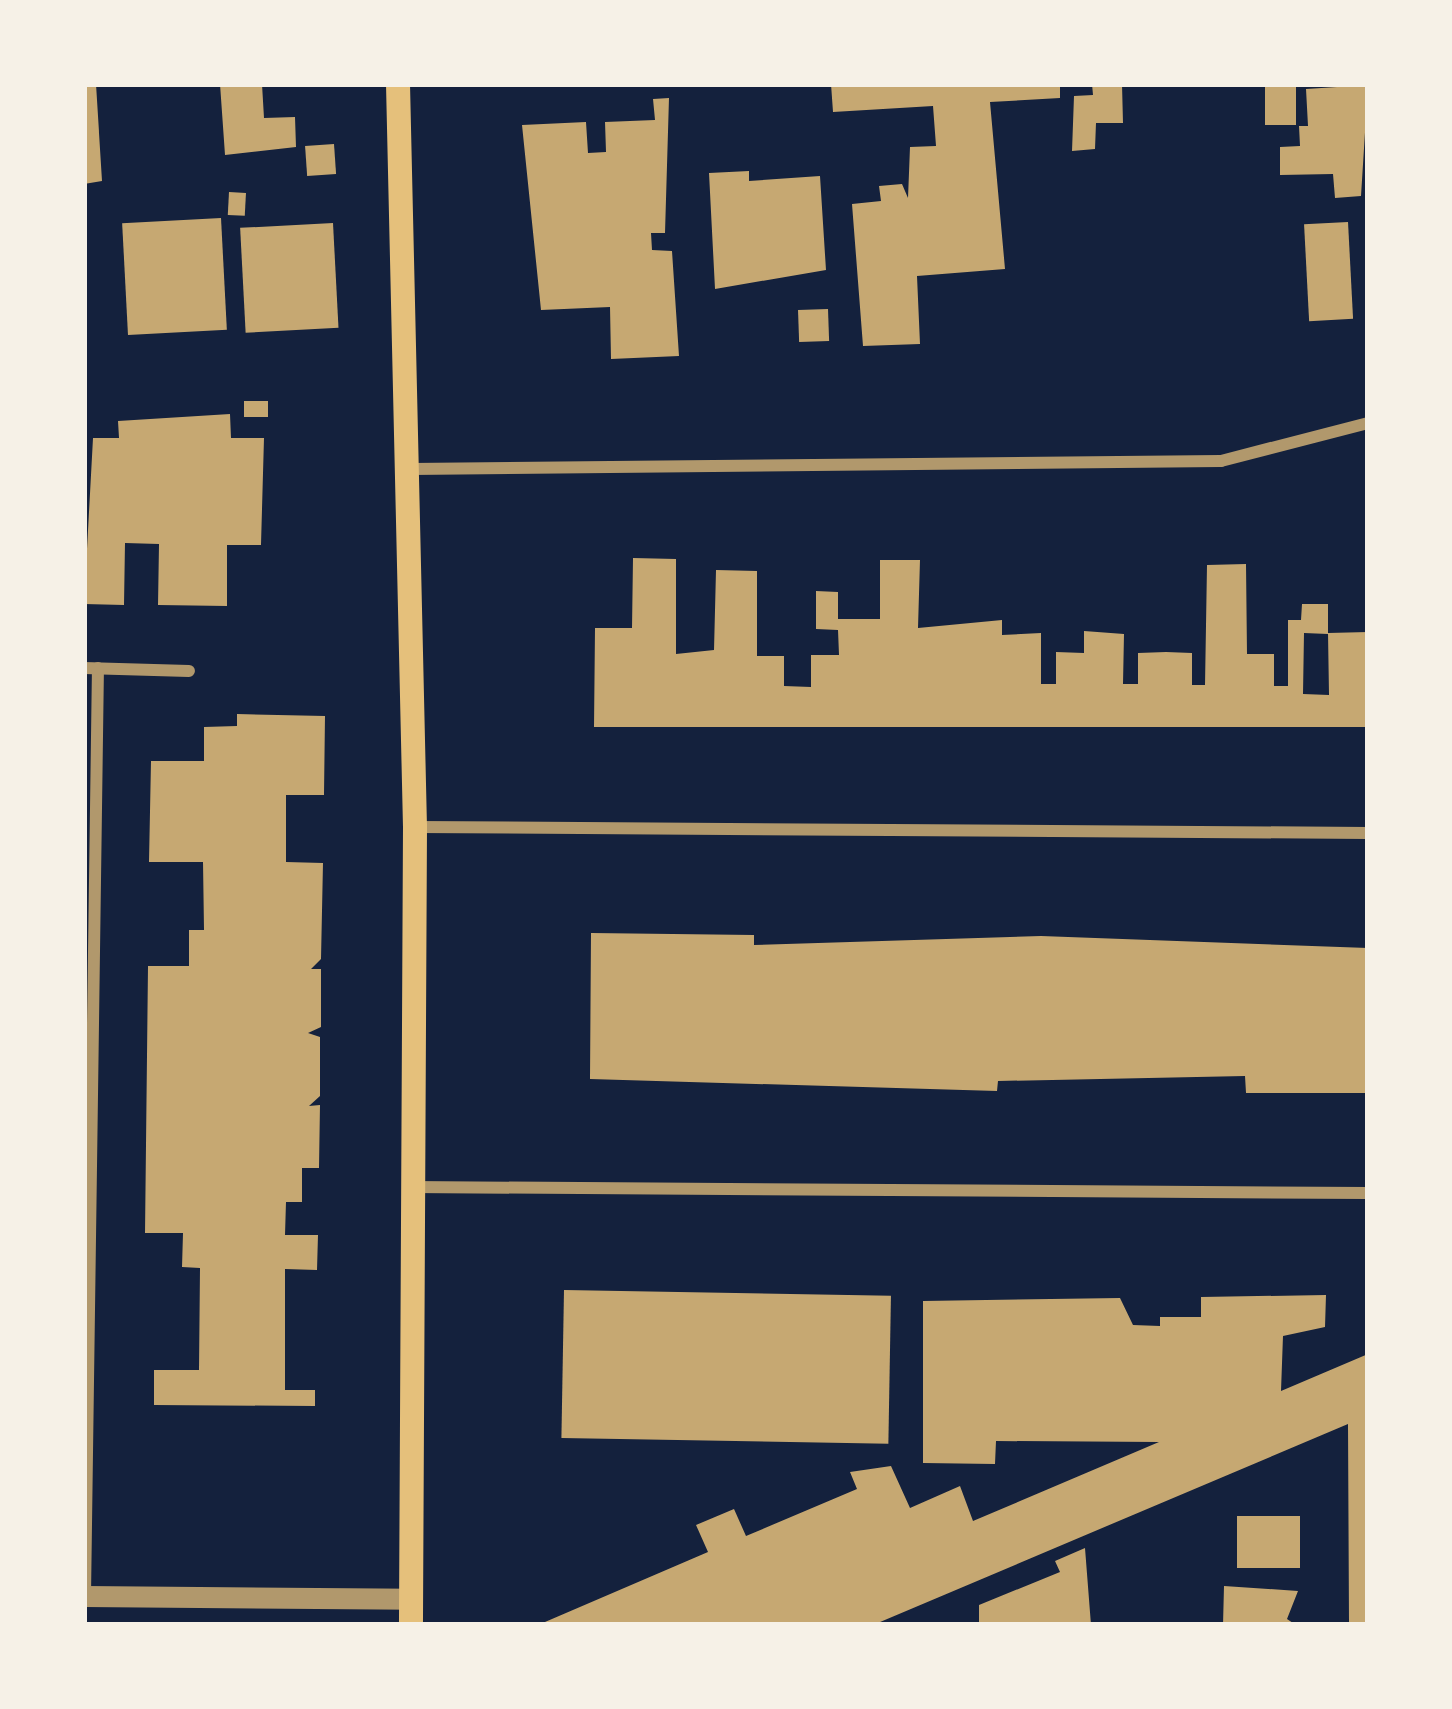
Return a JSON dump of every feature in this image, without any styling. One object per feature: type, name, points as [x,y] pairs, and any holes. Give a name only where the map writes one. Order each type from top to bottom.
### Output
[{"type":"main road","points":[[398,84],[411,469],[415,827],[410,1625]]},
{"type":"street","points":[[411,469],[1221,461],[1368,423]]},
{"type":"street","points":[[189,671],[91,668],[85,1596],[411,1599]]},
{"type":"street","points":[[415,827],[1368,833]]},
{"type":"street","points":[[410,1186],[1368,1193]]},
{"type":"building","points":[[84,84],[96,84],[102,181],[84,184]]},
{"type":"building","points":[[220,84],[262,84],[264,118],[295,117],[296,147],[225,155]]},
{"type":"building","points":[[831,84],[1060,84],[1060,98],[990,102],[1005,269],[917,276],[920,344],[863,346],[852,204],[881,201],[879,186],[902,184],[908,198],[910,147],[936,146],[933,106],[833,112]]},
{"type":"building","points":[[1092,84],[1122,84],[1123,123],[1096,123],[1095,149],[1072,151],[1074,96],[1093,95]]},
{"type":"building","points":[[1265,84],[1296,84],[1296,125],[1265,125]]},
{"type":"building","points":[[1368,85],[1361,196],[1335,198],[1333,174],[1280,175],[1280,147],[1300,146],[1299,126],[1308,126],[1306,89]]},
{"type":"building","points":[[669,98],[665,233],[651,233],[652,250],[672,251],[679,356],[611,359],[610,307],[541,310],[522,125],[586,122],[588,153],[606,152],[605,122],[655,120],[653,99]]},
{"type":"building","points":[[334,144],[336,174],[307,176],[305,146]]},
{"type":"building","points":[[749,171],[749,181],[820,176],[826,270],[715,289],[709,173]]},
{"type":"building","points":[[229,192],[246,193],[245,216],[228,215]]},
{"type":"building","points":[[221,218],[227,330],[128,335],[122,223]]},
{"type":"building","points":[[1348,222],[1353,319],[1309,321],[1304,224]]},
{"type":"building","points":[[333,223],[338,328],[246,333],[240,228]]},
{"type":"building","points":[[828,309],[829,341],[799,342],[798,310]]},
{"type":"building","points":[[244,401],[268,401],[268,417],[244,417]]},
{"type":"building","points":[[230,414],[231,438],[264,438],[261,545],[227,545],[227,606],[158,605],[159,544],[125,543],[124,605],[84,604],[93,438],[119,438],[118,421]]},
{"type":"building","points":[[633,558],[676,559],[676,654],[714,650],[716,570],[757,571],[757,656],[784,656],[784,686],[811,687],[811,655],[839,655],[838,630],[816,629],[816,591],[838,592],[838,619],[880,619],[880,560],[920,560],[918,628],[1002,620],[1002,635],[1041,633],[1041,684],[1056,684],[1056,652],[1084,653],[1084,631],[1124,634],[1123,684],[1138,684],[1138,653],[1166,652],[1192,653],[1192,685],[1205,685],[1207,565],[1246,564],[1247,654],[1274,654],[1274,686],[1288,686],[1288,620],[1301,620],[1302,604],[1328,604],[1328,633],[1368,632],[1368,727],[594,727],[595,628],[632,628]],"holes":[[[1304,633],[1328,633],[1329,695],[1303,694]]]},
{"type":"building","points":[[237,714],[325,716],[324,795],[286,795],[286,862],[323,863],[321,959],[311,969],[321,969],[321,1027],[308,1033],[320,1037],[320,1096],[309,1106],[320,1105],[319,1168],[302,1168],[302,1202],[286,1202],[285,1235],[318,1235],[317,1270],[285,1269],[285,1390],[315,1390],[315,1406],[154,1405],[154,1370],[199,1370],[200,1268],[182,1267],[183,1233],[145,1233],[148,966],[189,966],[189,930],[204,930],[203,862],[149,862],[151,761],[204,761],[204,727],[237,726]]},
{"type":"building","points":[[591,933],[754,935],[754,945],[1041,936],[1368,948],[1368,1093],[1246,1093],[1245,1076],[998,1081],[997,1091],[590,1079]]},
{"type":"building","points":[[564,1290],[891,1296],[888,1444],[561,1438]]},
{"type":"building","points":[[1326,1295],[1325,1327],[1283,1336],[1281,1391],[1368,1354],[1368,1625],[1349,1625],[1348,1424],[873,1625],[538,1625],[708,1552],[696,1525],[734,1509],[746,1536],[857,1489],[850,1472],[891,1466],[910,1508],[960,1486],[973,1521],[1159,1442],[996,1441],[995,1464],[923,1463],[923,1301],[1120,1298],[1133,1325],[1160,1326],[1160,1317],[1201,1317],[1201,1297]]},
{"type":"building","points":[[1237,1516],[1300,1516],[1300,1568],[1237,1568]]},
{"type":"building","points":[[1085,1548],[1091,1625],[979,1625],[979,1605],[1060,1572],[1055,1561]]},
{"type":"building","points":[[1224,1586],[1298,1591],[1287,1619],[1296,1625],[1223,1625]]}]
